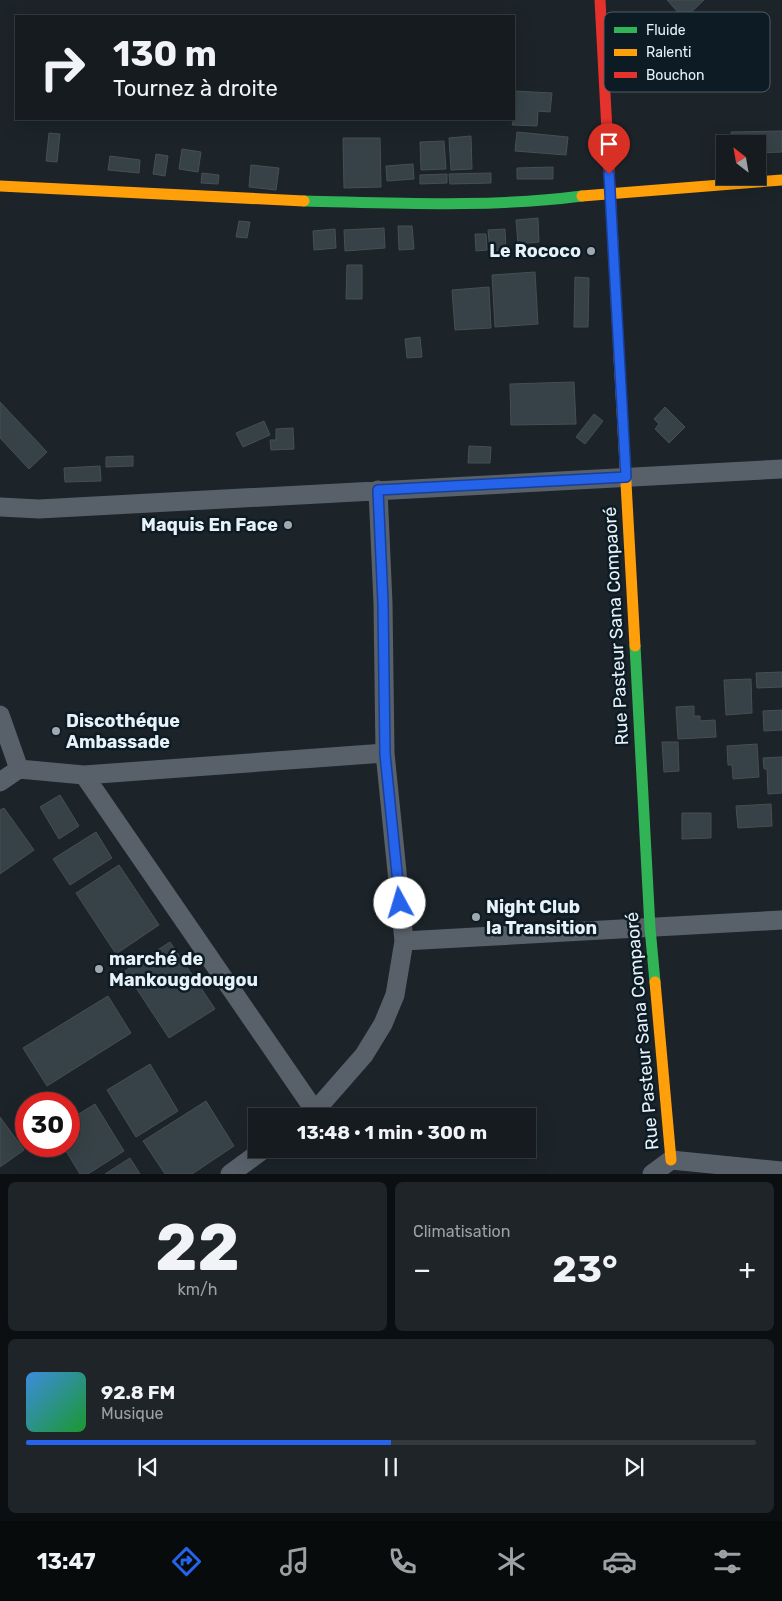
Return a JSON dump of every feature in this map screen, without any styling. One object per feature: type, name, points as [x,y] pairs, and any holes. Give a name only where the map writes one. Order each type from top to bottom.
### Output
[{"type":"street","name":"Rue Pasteur Sana Compaoré","points":[[600,0],[604,77]]},
{"type":"street","name":"Rue Pasteur Sana Compaoré","points":[[605,92],[650,928],[671,1160]]},
{"type":"street","points":[[0,186],[262,200],[420,204],[546,201],[610,193],[782,180]]},
{"type":"street","points":[[0,507],[39,509],[782,468]]},
{"type":"street","points":[[317,1108],[364,1055],[383,1024],[395,994],[404,941],[385,754],[383,603],[378,490]]},
{"type":"street","points":[[0,518],[39,509]]},
{"type":"street","points":[[0,715],[19,769]]},
{"type":"street","points":[[0,782],[19,769],[84,775],[385,754]]},
{"type":"street","points":[[84,775],[308,1108]]},
{"type":"street","points":[[404,941],[782,920]]},
{"type":"street","points":[[230,1174],[252,1158]]},
{"type":"street","points":[[652,1174],[671,1160],[782,1171]]},
{"type":"building","points":[[667,0],[704,0],[691,12],[678,12]]},
{"type":"building","points":[[515,91],[552,93],[550,112],[538,111],[537,126],[512,125],[515,120]]},
{"type":"building","points":[[782,131],[782,152],[766,153],[766,135],[731,135],[731,132]]},
{"type":"building","points":[[517,132],[568,137],[566,155],[515,151]]},
{"type":"building","points":[[49,133],[60,134],[57,162],[46,161]]},
{"type":"building","points":[[471,136],[472,169],[451,170],[449,138]]},
{"type":"building","points":[[343,138],[380,138],[381,187],[344,188]]},
{"type":"building","points":[[444,141],[446,169],[421,170],[420,142]]},
{"type":"building","points":[[182,149],[201,152],[198,172],[179,169]]},
{"type":"building","points":[[156,154],[168,156],[165,176],[153,174]]},
{"type":"building","points":[[110,156],[140,160],[139,173],[108,170]]},
{"type":"building","points":[[413,164],[414,179],[387,181],[386,166]]},
{"type":"building","points":[[251,165],[279,168],[276,190],[249,187]]},
{"type":"building","points":[[553,167],[553,179],[517,179],[517,168]]},
{"type":"building","points":[[202,173],[219,175],[218,184],[201,183]]},
{"type":"building","points":[[491,173],[491,183],[450,184],[449,174]]},
{"type":"building","points":[[447,174],[447,183],[420,184],[420,175]]},
{"type":"building","points":[[538,218],[539,242],[518,244],[516,220]]},
{"type":"building","points":[[239,221],[250,222],[247,238],[236,237]]},
{"type":"building","points":[[398,226],[412,226],[414,249],[399,250]]},
{"type":"building","points":[[384,228],[385,248],[345,251],[344,230]]},
{"type":"building","points":[[335,229],[336,248],[314,250],[313,231]]},
{"type":"building","points":[[505,229],[506,250],[490,251],[488,230]]},
{"type":"building","points":[[475,234],[486,234],[487,250],[476,251]]},
{"type":"building","points":[[347,265],[362,265],[362,299],[346,299]]},
{"type":"building","points":[[535,272],[538,324],[495,327],[492,275]]},
{"type":"building","points":[[575,277],[589,278],[588,327],[574,327]]},
{"type":"building","points":[[489,287],[491,328],[455,330],[452,290]]},
{"type":"building","points":[[420,337],[422,357],[407,358],[405,339]]},
{"type":"building","points":[[574,382],[576,424],[511,425],[510,384]]},
{"type":"building","points":[[0,402],[47,452],[29,469],[0,438]]},
{"type":"building","points":[[665,407],[685,427],[669,443],[655,429],[659,424],[654,419]]},
{"type":"building","points":[[594,414],[603,421],[585,444],[576,437]]},
{"type":"building","points":[[264,421],[270,435],[243,447],[236,433]]},
{"type":"building","points":[[293,428],[294,449],[271,450],[270,440],[276,440],[276,429]]},
{"type":"building","points":[[469,446],[491,447],[490,463],[468,463]]},
{"type":"building","points":[[133,456],[133,466],[106,467],[106,457]]},
{"type":"building","points":[[100,466],[101,481],[65,482],[64,468]]},
{"type":"building","points":[[782,672],[782,687],[757,688],[756,673]]},
{"type":"building","points":[[751,679],[752,713],[726,715],[724,680]]},
{"type":"building","points":[[694,706],[694,716],[700,716],[700,721],[715,720],[716,737],[678,739],[676,707]]},
{"type":"building","points":[[782,710],[782,730],[764,731],[763,711]]},
{"type":"building","points":[[662,742],[678,742],[679,771],[664,772]]},
{"type":"building","points":[[757,744],[759,777],[733,779],[732,765],[728,765],[727,746]]},
{"type":"building","points":[[782,757],[782,793],[768,794],[767,769],[764,769],[763,758]]},
{"type":"building","points":[[60,795],[79,826],[59,839],[40,807]]},
{"type":"building","points":[[771,804],[772,826],[738,828],[736,806]]},
{"type":"building","points":[[4,808],[34,850],[0,874],[0,810]]},
{"type":"building","points":[[682,813],[711,813],[711,838],[682,839]]},
{"type":"building","points":[[96,832],[112,858],[70,885],[53,859]]},
{"type":"building","points":[[119,865],[159,925],[116,954],[76,893]]},
{"type":"building","points":[[170,942],[215,1009],[169,1038],[125,971]]},
{"type":"building","points":[[108,996],[131,1033],[47,1086],[23,1048]]},
{"type":"building","points":[[150,1064],[178,1111],[136,1137],[107,1090]]},
{"type":"building","points":[[206,1101],[234,1146],[192,1174],[165,1174],[143,1141]]},
{"type":"building","points":[[95,1104],[124,1151],[88,1174],[80,1174],[70,1157],[80,1157],[80,1113]]},
{"type":"building","points":[[0,1117],[15,1138],[15,1156],[0,1167]]},
{"type":"building","points":[[130,1158],[140,1174],[105,1174]]},
{"type":"traffic: fast","points":[[304,201],[478,203],[547,200],[582,196]]},
{"type":"traffic: fast","points":[[635,646],[650,928],[655,982]]},
{"type":"traffic: slow","points":[[582,196],[782,180]]},
{"type":"traffic: slow","points":[[0,186],[304,201]]},
{"type":"traffic: slow","points":[[619,356],[635,646]]},
{"type":"traffic: slow","points":[[655,982],[671,1160]]},
{"type":"traffic: jam","points":[[600,0],[604,75]]},
{"type":"traffic: jam","points":[[605,92],[619,356]]},
{"type":"place","name":"Le Rococo","points":[[591,251]]},
{"type":"place","name":"Maquis En Face","points":[[288,525]]},
{"type":"place","name":"Discothéque Ambassade","points":[[56,731]]},
{"type":"place","name":"Night Club la Transition","points":[[476,917]]},
{"type":"place","name":"marché de Mankougdougou","points":[[99,969]]},
{"type":"route","points":[[400,903],[385,754],[383,603],[378,490],[626,477],[609,174]]}]
